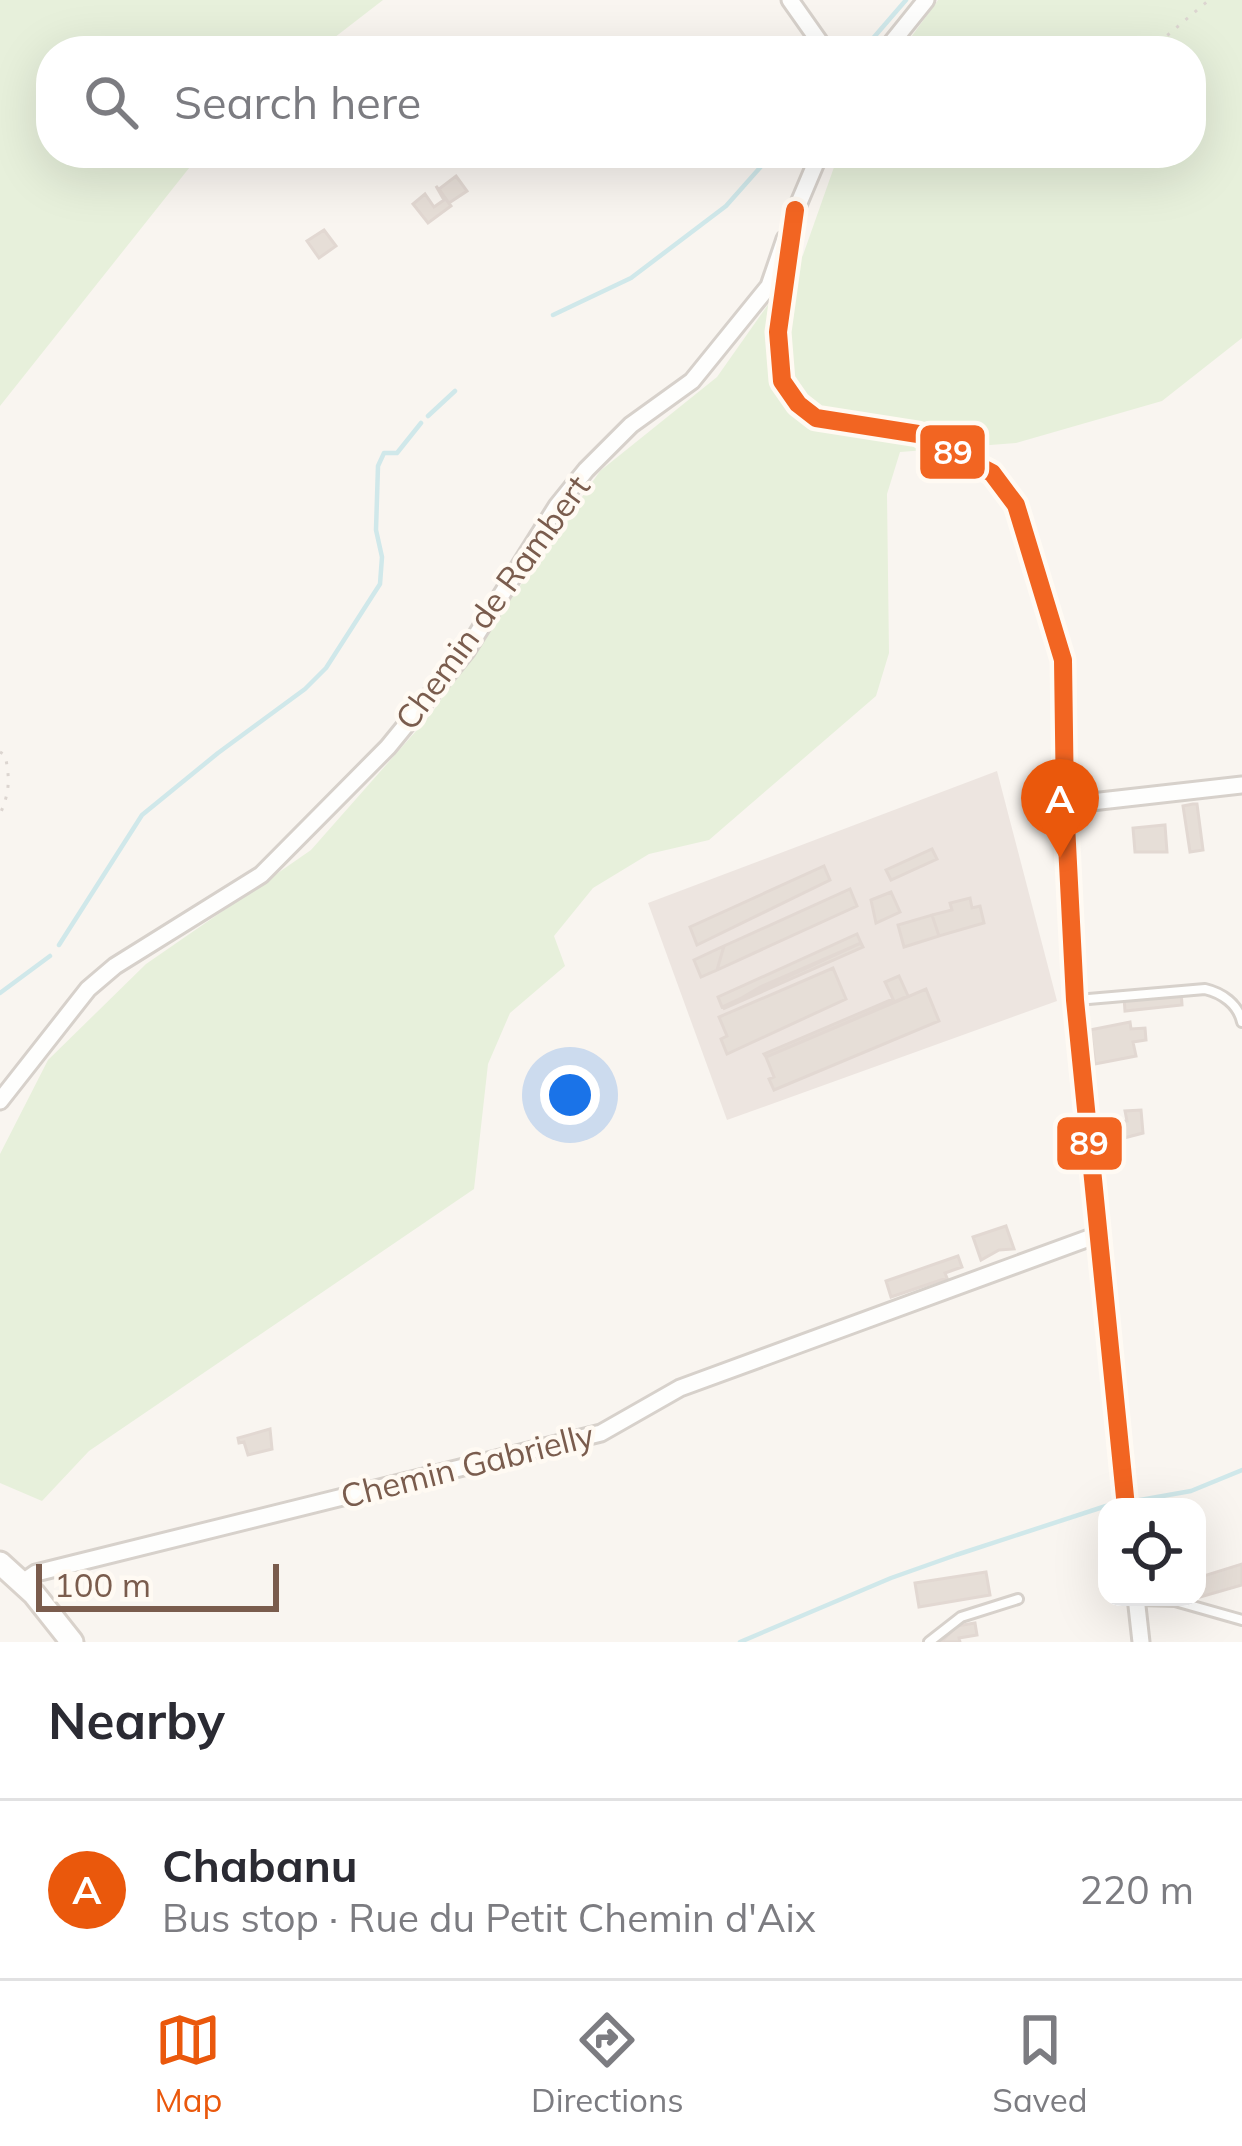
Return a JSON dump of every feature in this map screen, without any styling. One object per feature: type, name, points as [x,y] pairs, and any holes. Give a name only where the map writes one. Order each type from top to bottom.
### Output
[{"type":"main road","points":[[0,1563],[23,1582],[72,1642]]},
{"type":"street","points":[[790,0],[815,36]]},
{"type":"street","points":[[897,36],[926,0]]},
{"type":"street","name":"Chemin de Rambert","points":[[0,1101],[88,989],[115,966],[261,875],[388,747],[467,650],[557,506],[586,470],[631,425],[692,381],[769,286],[813,168]]},
{"type":"street","points":[[795,210],[778,332],[782,381],[798,404],[816,418],[918,434],[992,473],[1016,505],[1063,661],[1075,1000],[1125,1498]]},
{"type":"street","points":[[1065,805],[1242,785]]},
{"type":"street","name":"Chemin Gabrielly","points":[[23,1582],[36,1573],[601,1433],[680,1388],[1100,1234]]},
{"type":"street","points":[[1137,1606],[1141,1642]]},
{"type":"lane","points":[[1075,1000],[1205,989],[1232,1003],[1242,1022]]},
{"type":"lane","points":[[929,1642],[961,1617],[1018,1598]]},
{"type":"lane","points":[[1193,1606],[1242,1620]]},
{"type":"path","points":[[1167,36],[1209,0]]},
{"type":"path","points":[[0,752],[10,777],[0,814]]},
{"type":"shaded area","points":[[997,771],[1057,1001],[727,1120],[648,903]]},
{"type":"green space","points":[[0,0],[383,0],[336,36],[36,36],[36,168],[189,168],[0,406]]},
{"type":"green space","points":[[938,0],[1242,0],[1242,338],[1162,401],[1016,443],[900,452],[887,494],[889,653],[876,696],[709,840],[649,854],[593,888],[554,936],[565,966],[510,1013],[488,1064],[474,1189],[89,1451],[42,1501],[0,1483],[0,1154],[48,1060],[146,964],[311,850],[431,714],[600,471],[717,377],[803,255],[834,168],[1206,168],[1206,36],[912,36]]},
{"type":"building","points":[[456,176],[467,191],[449,203],[439,189]]},
{"type":"building","points":[[436,186],[451,206],[428,223],[413,204],[425,194],[434,207],[444,200]]},
{"type":"building","points":[[324,230],[336,246],[319,258],[307,241]]},
{"type":"building","points":[[1197,804],[1203,850],[1190,852],[1183,806]]},
{"type":"building","points":[[1165,825],[1167,852],[1135,852],[1133,828]]},
{"type":"building","points":[[932,849],[937,859],[891,880],[886,870]]},
{"type":"building","points":[[824,866],[830,880],[697,945],[690,927]]},
{"type":"building","points":[[850,889],[857,906],[717,970],[724,946]]},
{"type":"building","points":[[891,892],[900,912],[876,923],[871,900]]},
{"type":"building","points":[[970,898],[972,908],[980,906],[984,923],[939,936],[932,915],[952,910],[950,903]]},
{"type":"building","points":[[932,915],[939,936],[904,947],[898,925]]},
{"type":"building","points":[[857,934],[861,943],[722,1007],[718,997]]},
{"type":"building","points":[[861,943],[863,947],[723,1009],[760,987]]},
{"type":"building","points":[[724,946],[717,970],[701,977],[694,960]]},
{"type":"building","points":[[833,968],[846,999],[727,1054],[721,1039],[727,1036],[719,1017]]},
{"type":"building","points":[[899,976],[908,996],[764,1054],[893,999],[885,982]]},
{"type":"building","points":[[926,989],[939,1021],[774,1090],[766,1057]]},
{"type":"building","points":[[1181,990],[1182,1005],[1125,1011],[1124,997]]},
{"type":"building","points":[[1130,1022],[1131,1029],[1145,1028],[1146,1040],[1133,1042],[1136,1056],[1095,1064],[1090,1030]]},
{"type":"building","points":[[1141,1110],[1143,1133],[1116,1140],[1114,1123],[1127,1121],[1125,1111]]},
{"type":"building","points":[[1006,1226],[1014,1249],[999,1250],[981,1260],[973,1237]]},
{"type":"building","points":[[958,1256],[962,1267],[945,1273],[947,1278],[891,1297],[886,1281]]},
{"type":"building","points":[[270,1429],[272,1449],[248,1455],[238,1438]]},
{"type":"building","points":[[1242,1564],[1242,1585],[1206,1595],[1206,1575]]},
{"type":"building","points":[[986,1572],[990,1595],[919,1607],[915,1583]]},
{"type":"building","points":[[975,1623],[977,1635],[959,1638],[960,1642],[941,1642],[957,1626]]},
{"type":"waterway","points":[[875,36],[906,0]]},
{"type":"waterway","points":[[553,315],[631,278],[726,206],[760,168]]},
{"type":"waterway","points":[[428,416],[455,391]]},
{"type":"waterway","points":[[59,945],[142,815],[326,668],[380,584],[378,466],[384,453],[397,453],[421,423]]},
{"type":"waterway","points":[[0,993],[50,956]]},
{"type":"waterway","points":[[740,1642],[956,1555],[1106,1506],[1191,1491],[1242,1470]]},
{"type":"transit line","name":"89","points":[[795,210],[778,332],[782,381],[798,404],[816,418],[918,434],[992,473],[1016,505],[1063,660],[1075,1000],[1125,1498]]},
{"type":"place","name":"Chabanu","points":[[1060,858]]}]
